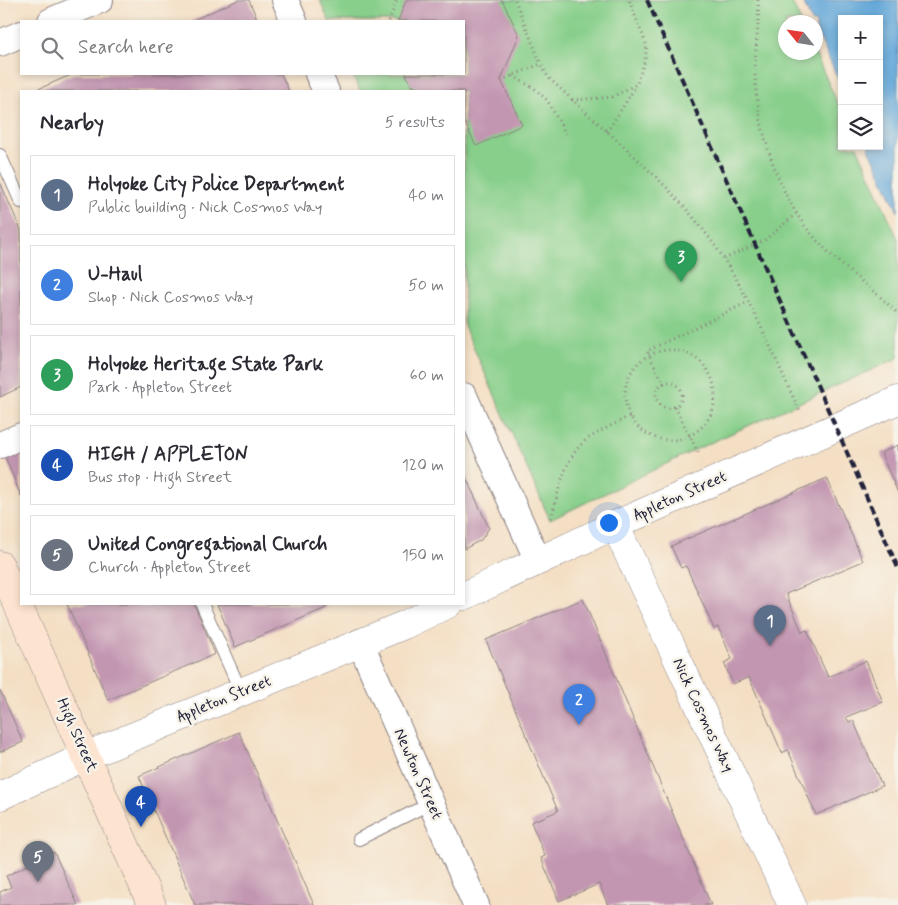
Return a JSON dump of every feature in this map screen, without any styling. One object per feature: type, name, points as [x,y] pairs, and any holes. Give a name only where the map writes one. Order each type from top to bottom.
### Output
[{"type":"main road","name":"High Street","points":[[0,565],[152,905]]},
{"type":"street","points":[[53,20],[100,0]]},
{"type":"street","points":[[285,0],[294,20]]},
{"type":"street","points":[[0,43],[20,34]]},
{"type":"street","points":[[318,75],[326,90]]},
{"type":"street","points":[[465,398],[538,561]]},
{"type":"street","name":"Appleton Street","points":[[465,596],[615,525],[898,400]]},
{"type":"street","points":[[0,445],[20,436]]},
{"type":"street","name":"Nick Cosmos Way","points":[[615,525],[792,905]]},
{"type":"street","name":"Appleton Street","points":[[0,796],[86,756],[446,605]]},
{"type":"street","name":"Newton Street","points":[[360,642],[476,905]]},
{"type":"lane","points":[[0,155],[20,200]]},
{"type":"lane","points":[[202,605],[241,692]]},
{"type":"lane","points":[[359,839],[431,803]]},
{"type":"path","points":[[388,20],[397,0]]},
{"type":"path","points":[[515,0],[548,77],[674,195],[703,229],[724,260],[748,302],[812,438]]},
{"type":"path","points":[[607,132],[637,84],[648,46],[629,0]]},
{"type":"path","points":[[758,0],[755,75],[761,126],[776,169],[796,214],[815,238],[898,314]]},
{"type":"path","points":[[501,80],[541,64]]},
{"type":"path","points":[[512,76],[534,89],[547,100],[566,134]]},
{"type":"path","points":[[572,100],[612,97],[637,84]]},
{"type":"path","points":[[724,260],[765,240],[796,214]]},
{"type":"path","points":[[664,384],[647,351],[748,302]]},
{"type":"path","points":[[672,350],[683,352],[694,357],[710,375],[714,397],[712,409],[700,428],[690,435],[673,439],[656,438],[636,426],[630,416],[626,405],[625,393],[627,382],[639,362],[649,355],[660,351],[672,350]]},
{"type":"path","points":[[673,383],[681,389],[682,399],[675,406],[666,407],[658,401],[657,391],[664,384],[673,383]]},
{"type":"path","points":[[675,406],[712,482]]},
{"type":"path","points":[[550,520],[566,468],[571,458],[587,439],[630,416]]},
{"type":"green space","points":[[320,0],[791,0],[798,15],[778,15],[778,60],[818,60],[838,104],[838,150],[859,150],[898,239],[898,358],[697,449],[550,520],[465,328],[465,90],[360,90],[352,75],[465,75],[465,20],[329,20]]},
{"type":"water","points":[[802,0],[898,0],[898,212],[870,150],[883,150],[883,15],[838,15],[838,79],[823,46],[823,15],[809,15]]},
{"type":"building","points":[[238,0],[249,0],[258,20],[193,20]]},
{"type":"building","points":[[406,0],[502,0],[519,35],[501,80],[522,125],[476,146],[465,123],[465,90],[422,90],[411,85],[406,75],[465,75],[465,20],[398,20]]},
{"type":"building","points":[[71,75],[281,75],[289,90],[36,90]]},
{"type":"building","points":[[0,182],[20,228],[20,387],[0,397]]},
{"type":"building","points":[[898,445],[898,493],[881,453]]},
{"type":"building","points":[[20,447],[20,494],[4,454]]},
{"type":"building","points":[[465,475],[489,528],[481,540],[465,548]]},
{"type":"building","points":[[827,478],[863,561],[786,594],[802,632],[807,630],[828,677],[866,661],[883,702],[846,717],[849,722],[853,720],[882,786],[816,815],[788,750],[782,753],[749,677],[733,684],[724,663],[732,659],[718,627],[714,629],[686,566],[681,568],[671,546]]},
{"type":"building","points":[[583,599],[711,905],[608,905],[599,884],[559,901],[541,858],[545,856],[531,822],[558,811],[486,640]]},
{"type":"building","points":[[67,605],[194,605],[215,654],[108,700]]},
{"type":"building","points":[[217,605],[324,605],[326,608],[235,647]]},
{"type":"building","points":[[0,690],[23,742],[0,752]]},
{"type":"building","points":[[239,732],[314,905],[195,905],[139,776]]},
{"type":"building","points":[[54,852],[78,905],[0,905],[0,892],[11,887],[6,876]]},
{"type":"railway","points":[[647,0],[898,568]]},
{"type":"place","name":"Holyoke Heritage State Park","points":[[681,282]]},
{"type":"place","name":"Holyoke City Police Department","points":[[770,646]]},
{"type":"place","name":"U-Haul","points":[[579,725]]},
{"type":"place","name":"HIGH / APPLETON","points":[[141,827]]},
{"type":"place","name":"United Congregational Church","points":[[38,882]]}]
